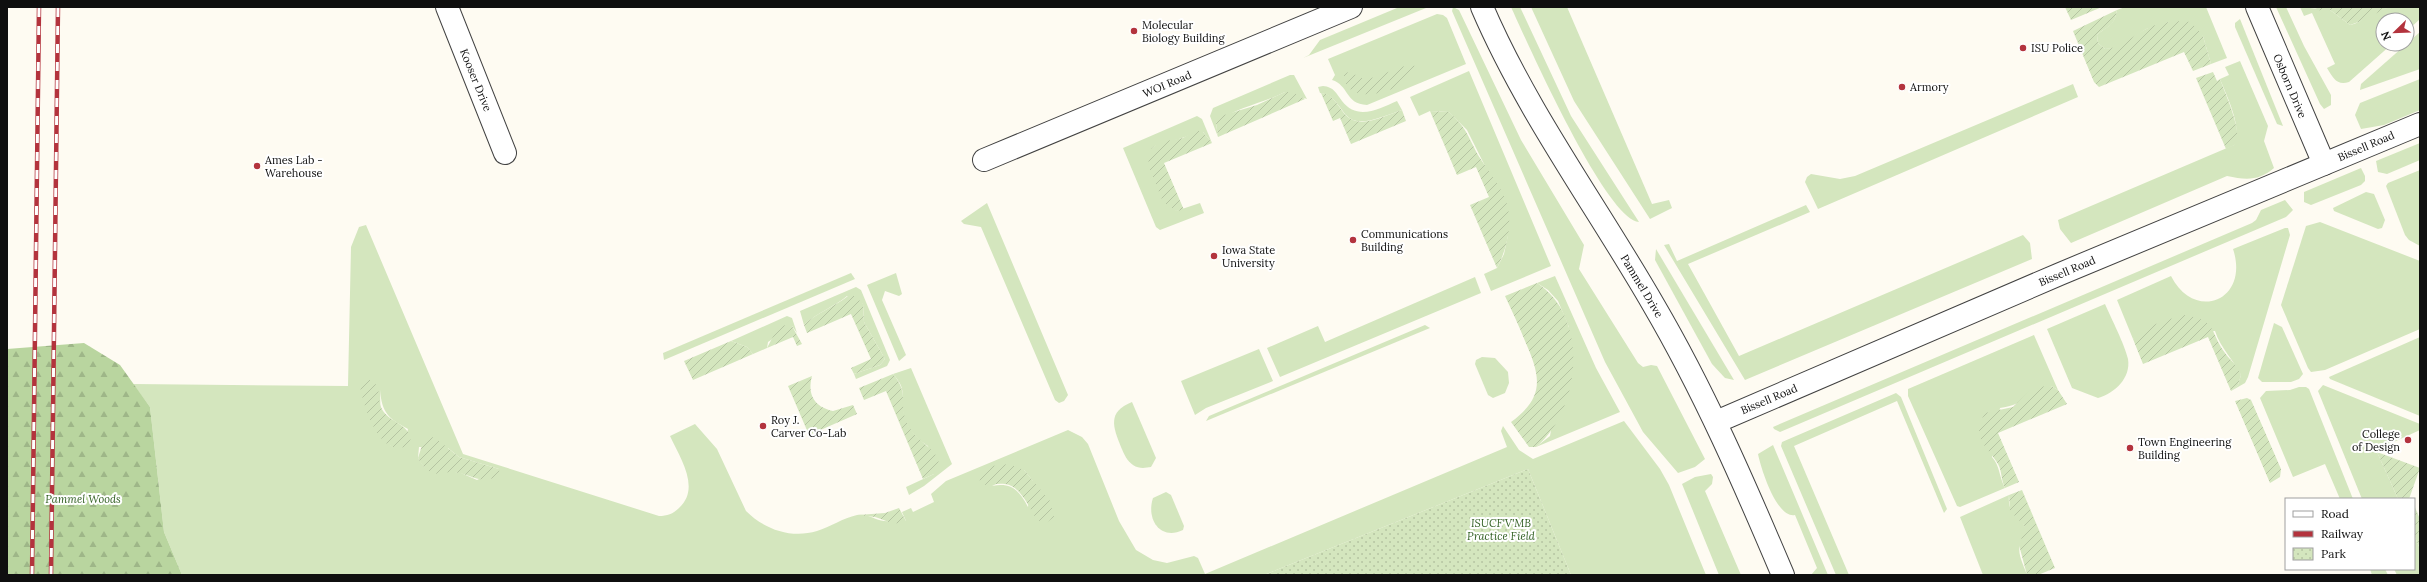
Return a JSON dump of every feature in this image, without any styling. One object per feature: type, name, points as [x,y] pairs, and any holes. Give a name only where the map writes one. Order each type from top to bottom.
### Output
[{"type":"street","name":"Kooser Drive","points":[[447,7],[506,153]]},
{"type":"street","name":"WOI Road","points":[[984,160],[1351,7]]},
{"type":"street","name":"Pammel Drive","points":[[1482,7],[1519,82],[1580,186],[1653,304],[1716,422],[1783,575]]},
{"type":"street","name":"Osborn Drive","points":[[2257,7],[2324,164]]},
{"type":"street","name":"Bissell Road","points":[[1716,422],[2420,124]]},
{"type":"green space","points":[[1427,7],[1303,58],[1309,55],[1320,40],[1397,8]]},
{"type":"green space","points":[[1453,7],[1459,10],[1521,140],[1584,245],[1579,269],[1638,363],[1643,367],[1651,365],[1657,366],[1705,459],[1695,467],[1678,473],[1643,432],[1605,362],[1452,11]]},
{"type":"green space","points":[[1511,7],[1520,7],[1571,116],[1639,222],[1625,214],[1607,192],[1588,162],[1550,90]]},
{"type":"green space","points":[[1531,7],[1567,7],[1652,204],[1669,200],[1672,208],[1650,219],[1574,101]]},
{"type":"green space","points":[[2065,7],[2102,7],[2071,20]]},
{"type":"green space","points":[[2125,7],[2206,7],[2227,58],[2211,64],[2203,36],[2169,22],[2146,29],[2118,48],[2105,49],[2098,43],[2097,35],[2112,23],[2116,16],[2117,10]]},
{"type":"green space","points":[[2276,7],[2286,7],[2304,46],[2331,95],[2331,105],[2324,109],[2320,104]]},
{"type":"green space","points":[[2300,7],[2330,10],[2350,25],[2358,23],[2375,13],[2375,52],[2383,52],[2349,82],[2338,82],[2333,78],[2327,68],[2335,64],[2312,13],[2304,16]]},
{"type":"green space","points":[[2313,7],[2400,7],[2375,12],[2375,14],[2364,20],[2350,25],[2330,10],[2321,11]]},
{"type":"green space","points":[[2394,7],[2420,7],[2420,19],[2415,24],[2415,12],[2376,12]]},
{"type":"green space","points":[[2117,10],[2116,16],[2110,26],[2097,35],[2098,43],[2105,49],[2116,47],[2146,29],[2162,23],[2174,21],[2191,22],[2203,36],[2211,64],[2193,71],[2184,52],[2099,87],[2094,82],[2073,31]]},
{"type":"green space","points":[[1437,14],[1443,15],[1447,18],[1466,64],[1367,105],[1360,104],[1355,101],[1342,86],[1332,80],[1335,75],[1328,59]]},
{"type":"green space","points":[[2240,19],[2283,126],[2277,124],[2235,27],[2235,23]]},
{"type":"green space","points":[[2420,32],[2420,69],[2360,90],[2361,84],[2397,52],[2415,52],[2415,36]]},
{"type":"green space","points":[[2240,61],[2268,126],[2264,141],[2274,168],[2258,177],[2246,179],[2227,176],[2071,243],[2060,229],[2058,220],[2234,145],[2237,130],[2230,103],[2220,79],[2229,75],[2225,67]]},
{"type":"green space","points":[[1413,63],[1416,69],[1411,77],[1401,85],[1389,90],[1376,94],[1364,94],[1353,91],[1346,84],[1344,73],[1350,72],[1366,80]]},
{"type":"green space","points":[[1469,71],[1551,266],[1491,291],[1484,274],[1497,268],[1504,254],[1508,235],[1485,166],[1467,130],[1449,112],[1430,111],[1419,116],[1410,97]]},
{"type":"green space","points":[[2213,72],[2217,81],[2220,79],[2232,110],[2236,127],[2237,140],[2233,146],[2226,149],[2196,78]]},
{"type":"green space","points":[[1290,75],[1294,75],[1307,99],[1285,92],[1241,109],[1216,123],[1218,137],[1210,116],[1213,108]]},
{"type":"green space","points":[[2420,79],[2420,110],[2384,125],[2361,129],[2355,115],[2360,103]]},
{"type":"green space","points":[[2073,84],[2078,97],[1818,209],[1805,182],[1807,177],[1811,174],[1840,179],[1855,176]]},
{"type":"green space","points":[[1323,86],[1332,89],[1348,107],[1354,111],[1368,112],[1397,101],[1402,110],[1371,120],[1353,120],[1334,100],[1326,94],[1320,93],[1318,87]]},
{"type":"green space","points":[[1285,92],[1293,92],[1305,99],[1218,137],[1216,123],[1221,116],[1257,105]]},
{"type":"green space","points":[[1321,93],[1331,97],[1344,113],[1353,120],[1365,122],[1371,121],[1402,110],[1406,121],[1351,144],[1340,118],[1333,121]]},
{"type":"green space","points":[[1430,111],[1449,112],[1459,122],[1507,203],[1509,212],[1509,232],[1501,260],[1497,268],[1470,205],[1489,197],[1476,167],[1457,175]]},
{"type":"green space","points":[[1197,116],[1202,119],[1212,143],[1203,132],[1200,132],[1163,143],[1152,148],[1176,211],[1200,203],[1204,213],[1160,230],[1156,227],[1123,148]]},
{"type":"green space","points":[[1196,130],[1203,132],[1212,143],[1164,163],[1184,210],[1176,211],[1163,202],[1149,167],[1148,155],[1152,148],[1160,142],[1183,138]]},
{"type":"green space","points":[[2420,143],[2420,160],[2387,174],[2378,172],[2376,161]]},
{"type":"green space","points":[[2361,168],[2365,176],[2365,181],[2361,185],[2311,205],[2304,202],[2304,192]]},
{"type":"green space","points":[[2420,170],[2420,246],[2409,240],[2405,235],[2386,186],[2388,183]]},
{"type":"green space","points":[[2366,192],[2374,194],[2385,220],[2382,228],[2378,229],[2334,211],[2333,208]]},
{"type":"green space","points":[[2285,200],[2293,210],[2286,217],[1780,432],[1773,427],[2252,223],[2256,220],[2261,210]]},
{"type":"green space","points":[[987,203],[1068,395],[1064,401],[1059,403],[1055,400],[981,227],[964,224],[961,221]]},
{"type":"green space","points":[[1806,205],[1810,212],[1688,264],[1739,356],[2023,235],[2030,243],[2032,259],[1745,380],[1664,245],[1669,244],[1677,261]]},
{"type":"green space","points":[[2320,222],[2420,261],[2420,329],[2325,370],[2311,372],[2281,305],[2306,226]]},
{"type":"green space","points":[[366,225],[463,454],[659,516],[665,516],[677,510],[685,500],[688,491],[688,482],[683,463],[670,436],[695,424],[717,449],[746,511],[761,523],[778,531],[797,534],[817,531],[857,515],[864,515],[884,521],[906,521],[902,512],[911,508],[913,512],[934,502],[931,494],[946,481],[1068,430],[1082,437],[1088,444],[1119,521],[1136,550],[1153,560],[1167,563],[1194,556],[1198,558],[1205,574],[1507,447],[1501,431],[1503,426],[1519,450],[1533,459],[1624,421],[1660,469],[1669,485],[1706,575],[1571,575],[1528,469],[1264,575],[182,575],[164,532],[150,407],[133,384],[348,386],[351,247],[359,227]],"holes":[[[380,390],[384,410],[395,422],[408,429],[403,447],[391,446],[381,436]],[[419,447],[448,448],[459,457],[499,469],[477,480],[461,473],[424,467],[418,458]],[[1024,470],[1033,481],[1028,507],[1018,492],[1009,486],[992,486]]]},
{"type":"green space","points":[[2288,228],[2290,235],[2245,383],[2231,391],[2238,385],[2241,375],[2220,343],[2215,331],[2136,337],[2133,339],[2117,300],[2171,276],[2181,290],[2193,299],[2206,302],[2217,299],[2227,292],[2234,281],[2236,267],[2233,249]]},
{"type":"green space","points":[[1656,249],[1734,380],[1725,378],[1712,364],[1655,260]]},
{"type":"green space","points":[[851,273],[855,279],[664,360],[663,353]]},
{"type":"green space","points":[[896,273],[902,294],[899,296],[885,291],[882,300],[906,355],[899,361],[867,285]]},
{"type":"green space","points":[[1555,276],[1596,368],[1620,412],[1536,447],[1550,436],[1569,327],[1558,301],[1548,290],[1537,283]]},
{"type":"green space","points":[[1475,277],[1481,293],[1280,377],[1267,348],[1318,326],[1325,342]]},
{"type":"green space","points":[[1537,283],[1554,298],[1566,318],[1572,340],[1573,364],[1570,388],[1563,411],[1551,431],[1536,447],[1529,447],[1511,422],[1530,404],[1535,395],[1537,376],[1518,324],[1505,296]]},
{"type":"green space","points":[[856,287],[861,290],[890,360],[887,366],[856,379],[854,374],[880,365],[885,359],[864,322],[863,304],[847,296],[804,325],[800,311]]},
{"type":"green space","points":[[848,296],[855,296],[863,304],[864,322],[885,359],[880,365],[854,374],[851,368],[871,359],[851,314],[807,333],[804,325]]},
{"type":"green space","points":[[2105,304],[2124,346],[2128,359],[2128,366],[2127,372],[2120,384],[2104,396],[2098,398],[2072,388],[2047,329]]},
{"type":"green space","points":[[2184,315],[2195,317],[2208,323],[2225,353],[2238,368],[2241,375],[2238,385],[2231,391],[2208,337],[2143,364],[2133,339],[2138,334],[2150,327]]},
{"type":"green space","points":[[787,316],[792,318],[797,333],[792,326],[768,342],[767,348],[753,354],[747,347],[731,341]]},
{"type":"green space","points":[[2274,323],[2282,327],[2303,374],[2299,379],[2291,382],[2262,382],[2258,378]]},
{"type":"green space","points":[[786,325],[792,326],[802,344],[797,346],[793,337],[767,348],[778,327]]},
{"type":"green space","points":[[1425,325],[1430,328],[1206,421],[1209,416]]},
{"type":"green space","points":[[2034,335],[2058,390],[2051,386],[2020,402],[2000,408],[1992,457],[1997,464],[2005,488],[1960,507],[1957,506],[1908,396],[1908,389]]},
{"type":"green space","points":[[2420,337],[2420,416],[2330,379],[2329,377]]},
{"type":"green space","points":[[731,341],[747,347],[753,354],[693,380],[684,361]]},
{"type":"green space","name":"Pammel Woods","points":[[84,343],[120,365],[150,407],[164,532],[182,575],[7,575],[7,349]]},
{"type":"green space","points":[[1259,349],[1273,381],[1206,408],[1195,415],[1181,381]]},
{"type":"green space","points":[[1482,357],[1495,358],[1508,372],[1509,383],[1505,393],[1493,398],[1488,395],[1475,364],[1476,360]]},
{"type":"green space","points":[[911,368],[952,464],[924,486],[909,495],[906,487],[934,474],[928,446],[908,427],[903,411],[902,388],[893,374]]},
{"type":"green space","points":[[893,374],[903,393],[903,409],[910,429],[932,450],[939,460],[934,474],[923,479],[886,391],[864,400],[859,388]]},
{"type":"green space","points":[[812,376],[810,388],[811,394],[817,403],[826,409],[833,411],[853,405],[857,414],[809,435],[788,386]]},
{"type":"green space","points":[[365,380],[373,380],[378,391],[381,407],[384,412],[408,432],[411,438],[408,445],[398,448],[389,445],[381,438],[375,429],[369,417],[360,386]]},
{"type":"green space","points":[[2323,385],[2420,424],[2420,430],[2374,451],[2377,452],[2398,498],[2362,498],[2318,391]]},
{"type":"green space","points":[[2051,386],[2058,390],[2067,404],[1998,433],[2019,482],[2005,488],[1998,464],[1985,446],[1980,436],[1979,429],[1985,413],[2013,407],[2034,387]]},
{"type":"green space","points":[[2299,387],[2306,387],[2309,389],[2353,498],[2340,498],[2325,464],[2293,477],[2260,398],[2266,391],[2290,390]]},
{"type":"green space","points":[[1896,393],[1901,397],[1947,509],[1944,513],[1897,401],[1794,446],[1849,575],[1836,575],[1781,446],[1782,442]]},
{"type":"green space","points":[[2247,398],[2251,400],[2281,469],[2280,477],[2270,483],[2235,401]]},
{"type":"green space","points":[[1132,402],[1156,458],[1151,467],[1140,468],[1135,466],[1127,459],[1114,427],[1115,415],[1124,406]]},
{"type":"green space","points":[[434,437],[459,457],[499,469],[500,476],[480,479],[459,473],[452,472],[435,474],[428,471],[418,458],[424,439]]},
{"type":"green space","points":[[1773,445],[1828,575],[1811,575],[1817,568],[1795,515],[1788,514],[1782,509],[1776,501],[1766,481],[1758,454]]},
{"type":"green space","points":[[2377,452],[2420,468],[2409,498],[2398,498]]},
{"type":"green space","points":[[1009,464],[1024,470],[1050,501],[1054,517],[1046,523],[1037,520],[1024,498],[1016,489],[1005,484],[983,485],[980,482],[979,474],[992,466]]},
{"type":"green space","name":"ISUCF'V'MB Practice Field","points":[[1528,469],[1571,575],[1264,575]]},
{"type":"green space","points":[[1711,474],[1713,477],[1712,484],[1705,491],[1741,575],[1719,575],[1682,484],[1695,477]]},
{"type":"green space","points":[[2022,490],[2055,568],[2038,575],[2027,575],[2019,545],[2025,529],[2024,525],[2010,511],[2009,495]]},
{"type":"green space","points":[[1166,492],[1171,495],[1184,526],[1183,530],[1175,533],[1168,533],[1162,530],[1153,520],[1151,506],[1153,498]]},
{"type":"green space","points":[[2009,495],[2010,508],[2012,512],[2025,527],[2019,552],[2027,575],[1983,575],[1960,517]]},
{"type":"green space","points":[[2415,507],[2420,519],[2420,549],[2415,537]]},
{"type":"green space","points":[[899,508],[906,521],[901,523],[894,523],[875,517],[858,515],[885,513]]},
{"type":"green space","points":[[2415,537],[2420,549],[2420,575],[2397,575],[2394,570],[2415,570]]},
{"type":"green space","points":[[2370,570],[2386,570],[2388,575],[2372,575]]},
{"type":"railway","points":[[32,575],[39,7]]},
{"type":"railway","points":[[51,575],[58,7]]},
{"type":"place","name":"Molecular Biology Building","points":[[1134,31]]},
{"type":"place","name":"ISU Police","points":[[2023,48]]},
{"type":"place","name":"Armory","points":[[1902,87]]},
{"type":"place","name":"Ames Lab - Warehouse","points":[[257,166]]},
{"type":"place","name":"Communications Building","points":[[1353,240]]},
{"type":"place","name":"Iowa State University","points":[[1214,256]]},
{"type":"place","name":"Roy J. Carver Co-Lab","points":[[763,426]]},
{"type":"place","name":"College of Design","points":[[2408,440]]},
{"type":"place","name":"Town Engineering Building","points":[[2130,448]]}]
